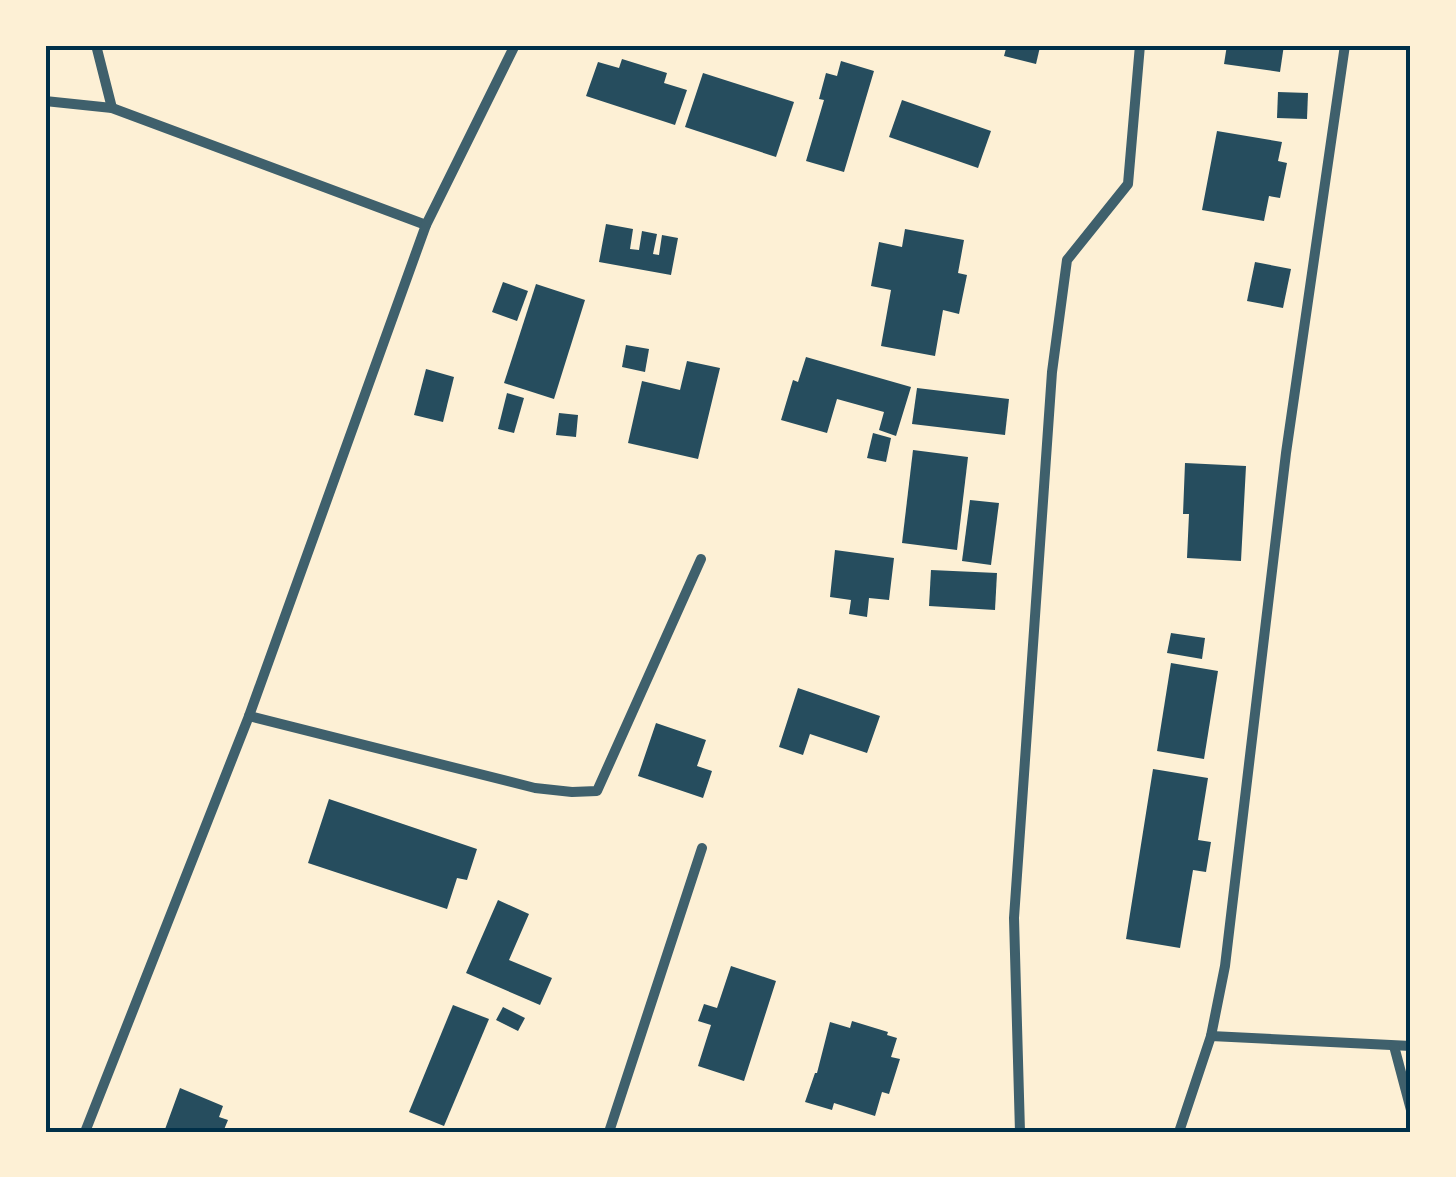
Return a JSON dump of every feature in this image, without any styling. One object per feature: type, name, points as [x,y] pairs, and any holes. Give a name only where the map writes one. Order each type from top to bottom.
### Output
[{"type":"street","points":[[96,45],[112,108]]},
{"type":"street","points":[[85,1132],[249,716],[426,226],[515,45]]},
{"type":"street","points":[[1020,1132],[1014,918],[1052,372],[1068,260],[1128,184],[1140,45]]},
{"type":"street","points":[[1180,1132],[1210,1036],[1225,966],[1286,453],[1345,45]]},
{"type":"street","points":[[45,101],[112,108],[426,226]]},
{"type":"street","points":[[249,716],[535,788],[597,790],[700,559]]},
{"type":"street","points":[[609,1132],[702,848]]},
{"type":"street","points":[[1210,1036],[1411,1046]]},
{"type":"street","points":[[1394,1046],[1411,1110]]},
{"type":"building","points":[[1007,45],[1040,47],[1036,64],[1004,56]]},
{"type":"building","points":[[1227,45],[1284,45],[1280,72],[1224,64]]},
{"type":"building","points":[[622,59],[667,73],[664,83],[687,90],[675,125],[586,96],[598,62],[619,68]]},
{"type":"building","points":[[841,61],[874,71],[844,172],[806,161],[824,100],[819,99],[826,73],[837,76]]},
{"type":"building","points":[[703,73],[794,102],[776,157],[685,127]]},
{"type":"building","points":[[1278,92],[1308,93],[1307,119],[1277,118]]},
{"type":"building","points":[[902,100],[991,131],[978,168],[889,137]]},
{"type":"building","points":[[1217,131],[1282,142],[1278,161],[1287,163],[1280,198],[1269,196],[1264,221],[1202,210]]},
{"type":"building","points":[[606,224],[633,229],[630,249],[639,250],[642,231],[657,234],[653,254],[659,255],[662,235],[678,238],[671,275],[599,262]]},
{"type":"building","points":[[905,229],[964,240],[958,273],[967,275],[959,314],[943,310],[935,356],[881,346],[891,290],[871,286],[879,242],[902,247]]},
{"type":"building","points":[[1255,262],[1291,269],[1283,308],[1247,301]]},
{"type":"building","points":[[503,282],[528,291],[517,321],[492,312]]},
{"type":"building","points":[[536,284],[585,300],[554,399],[504,383]]},
{"type":"building","points":[[626,345],[649,349],[645,372],[622,367]]},
{"type":"building","points":[[806,357],[911,387],[896,436],[879,430],[884,412],[837,399],[827,433],[781,420],[793,380],[798,382]]},
{"type":"building","points":[[687,361],[720,368],[698,459],[628,443],[642,381],[680,390]]},
{"type":"building","points":[[426,369],[454,377],[443,422],[414,415]]},
{"type":"building","points":[[917,388],[1009,399],[1005,435],[912,424]]},
{"type":"building","points":[[507,393],[524,398],[514,433],[498,429]]},
{"type":"building","points":[[559,413],[578,415],[576,437],[556,435]]},
{"type":"building","points":[[873,433],[891,438],[886,462],[867,458]]},
{"type":"building","points":[[913,450],[968,457],[957,550],[902,543]]},
{"type":"building","points":[[1185,463],[1246,466],[1241,561],[1187,558],[1189,514],[1183,514]]},
{"type":"building","points":[[970,500],[999,503],[991,565],[962,561]]},
{"type":"building","points":[[835,550],[894,558],[889,600],[869,598],[867,617],[849,614],[851,600],[830,597]]},
{"type":"building","points":[[931,570],[997,573],[995,610],[929,606]]},
{"type":"building","points":[[1171,633],[1205,638],[1202,659],[1167,653]]},
{"type":"building","points":[[1171,663],[1218,671],[1204,759],[1157,751]]},
{"type":"building","points":[[798,688],[880,716],[867,753],[810,734],[803,755],[779,747]]},
{"type":"building","points":[[656,723],[706,740],[697,766],[712,771],[703,798],[638,776]]},
{"type":"building","points":[[1153,769],[1208,778],[1198,840],[1211,842],[1206,872],[1193,870],[1180,948],[1126,939]]},
{"type":"building","points":[[329,799],[477,849],[467,880],[457,878],[447,909],[308,863]]},
{"type":"building","points":[[498,900],[529,914],[509,960],[552,978],[540,1005],[466,973]]},
{"type":"building","points":[[731,966],[776,981],[744,1081],[698,1066],[711,1025],[698,1021],[704,1004],[717,1008]]},
{"type":"building","points":[[453,1005],[489,1019],[444,1126],[409,1112]]},
{"type":"building","points":[[503,1007],[525,1018],[518,1031],[496,1020]]},
{"type":"building","points":[[852,1021],[897,1038],[891,1057],[900,1059],[889,1094],[882,1092],[875,1116],[834,1103],[832,1110],[805,1102],[830,1022],[850,1028]]},
{"type":"building","points":[[180,1088],[223,1106],[219,1117],[228,1120],[223,1132],[164,1132]]}]
